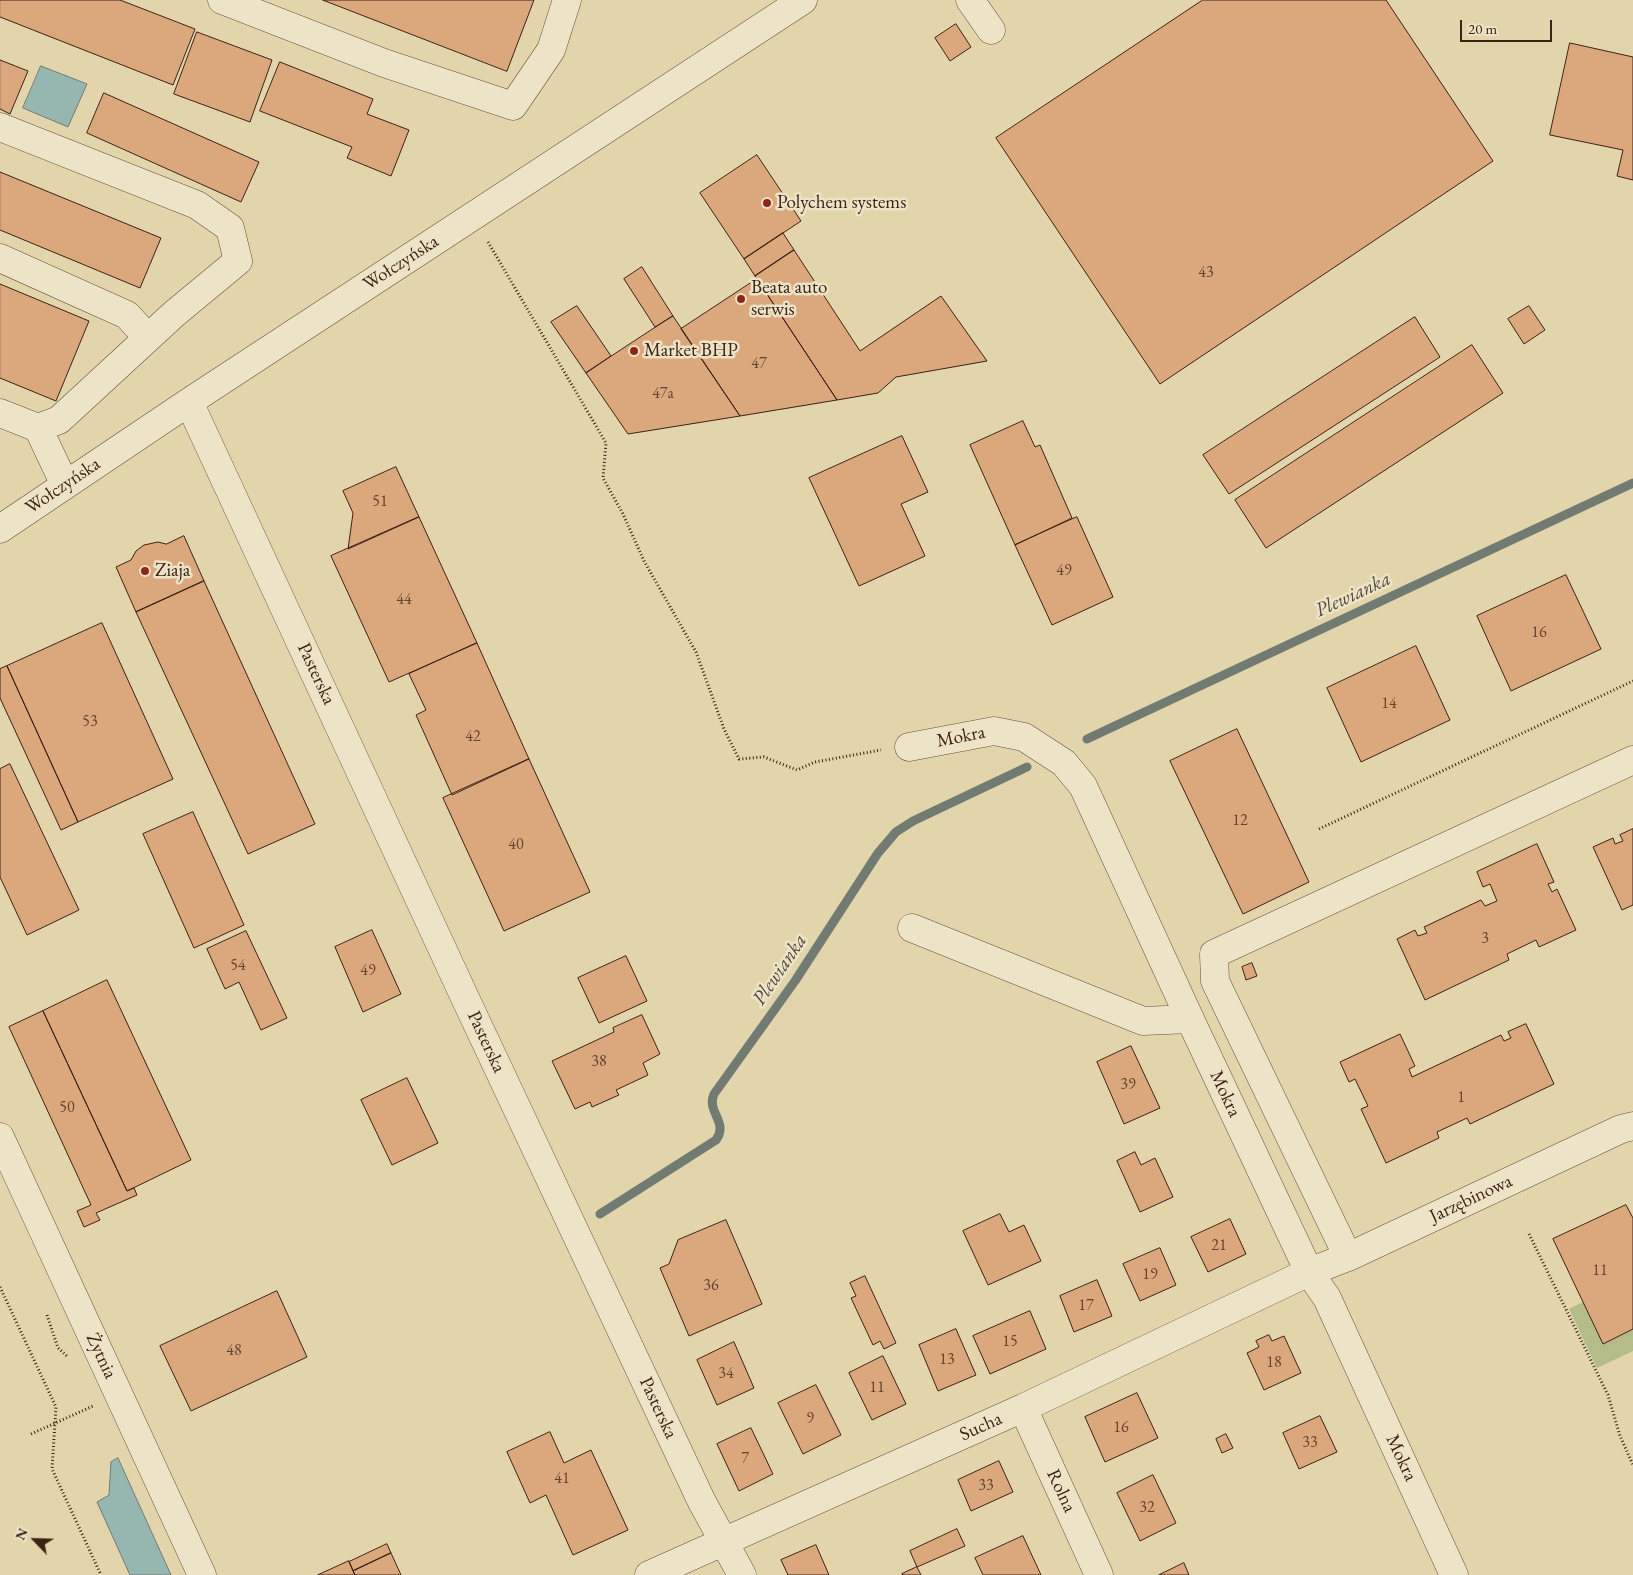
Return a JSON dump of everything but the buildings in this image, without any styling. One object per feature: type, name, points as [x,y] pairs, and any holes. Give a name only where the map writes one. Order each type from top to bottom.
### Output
[{"type":"street","points":[[222,0],[384,63],[513,106],[551,50],[568,0]]},
{"type":"street","name":"Wołczyńska","points":[[0,529],[189,402],[803,0]]},
{"type":"street","points":[[970,0],[991,30]]},
{"type":"street","points":[[0,127],[197,205],[230,228],[238,261],[148,338],[59,420],[38,428],[0,413]]},
{"type":"street","points":[[0,258],[127,315],[148,338]]},
{"type":"street","name":"Pasterska","points":[[189,402],[483,1036],[702,1502],[742,1575]]},
{"type":"street","points":[[38,428],[65,484]]},
{"type":"street","name":"Mokra","points":[[909,747],[994,731],[1024,737],[1064,764],[1082,786],[1309,1272],[1327,1298],[1454,1575]]},
{"type":"street","points":[[1348,1256],[1215,981],[1214,954],[1633,760]]},
{"type":"street","points":[[912,928],[1143,1020],[1190,1019]]},
{"type":"street","name":"Jarzębinowa","points":[[1309,1272],[1348,1256],[1612,1133],[1633,1126]]},
{"type":"street","name":"Żytnia","points":[[0,1138],[202,1575]]},
{"type":"street","name":"Sucha","points":[[649,1575],[1023,1408],[1309,1272]]},
{"type":"street","name":"Rolna","points":[[1023,1408],[1099,1575]]},
{"type":"path","points":[[473,216],[606,442],[603,478],[623,514],[644,561],[696,652],[724,729],[739,759],[764,757],[797,770],[815,762],[874,750],[909,747]]},
{"type":"path","points":[[1319,829],[1633,681]]},
{"type":"path","points":[[1529,1234],[1608,1395],[1620,1436],[1633,1465]]},
{"type":"path","points":[[0,1287],[56,1407],[52,1470],[101,1575]]},
{"type":"path","points":[[31,1434],[118,1394]]},
{"type":"green space","points":[[1583,1302],[1603,1344],[1633,1329],[1633,1351],[1597,1368],[1569,1309]]},
{"type":"water","points":[[41,66],[87,84],[68,127],[23,108]]},
{"type":"water","points":[[118,1458],[171,1575],[130,1575],[97,1502],[109,1495],[111,1462]]},
{"type":"waterway","name":"Plewianka","points":[[1087,739],[1633,483]]},
{"type":"waterway","name":"Plewianka","points":[[600,1214],[716,1140],[720,1128],[713,1106],[714,1094],[795,981],[878,853],[896,832],[913,821],[1027,767]]},
{"type":"place","name":"Polychem systems","points":[[767,203]]},
{"type":"place","name":"Beata auto serwis","points":[[741,299]]},
{"type":"place","name":"Market BHP","points":[[634,351]]},
{"type":"place","name":"Ziaja","points":[[145,571]]}]
